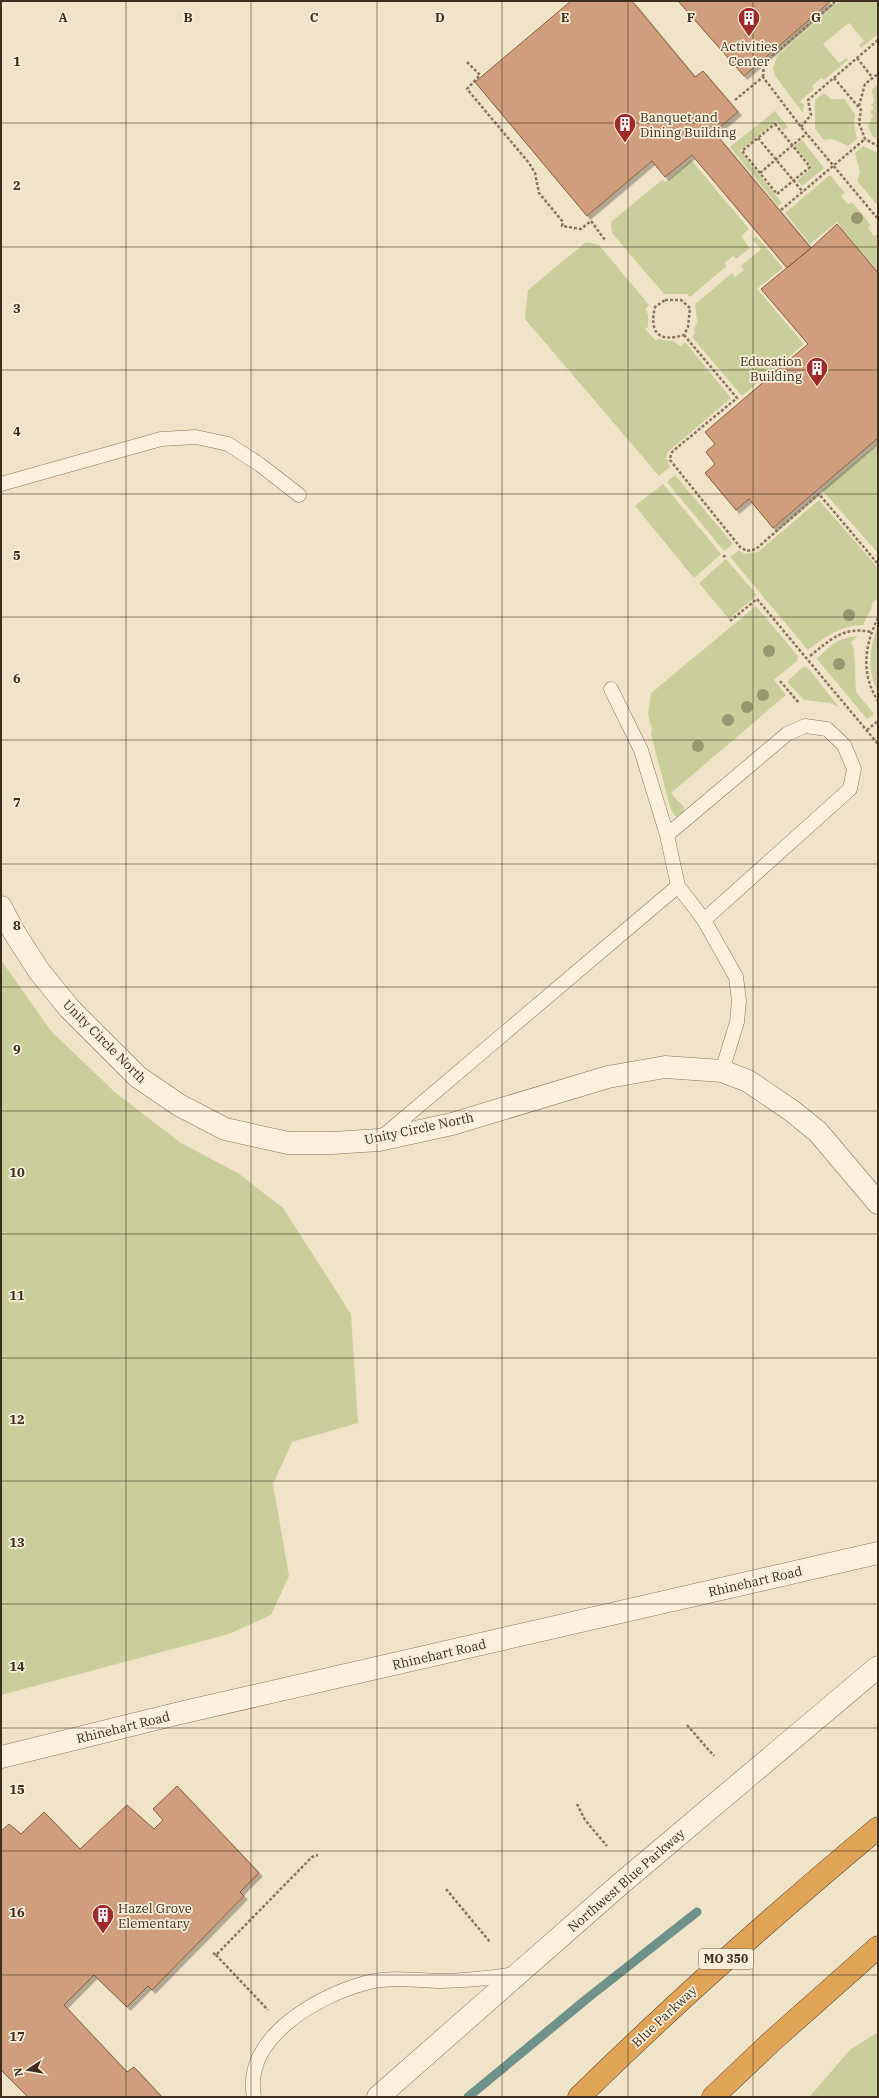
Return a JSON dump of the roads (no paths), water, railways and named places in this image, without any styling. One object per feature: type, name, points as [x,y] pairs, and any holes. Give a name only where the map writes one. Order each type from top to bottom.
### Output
[{"type":"highway","name":"Blue Parkway","points":[[579,2097],[642,2035],[775,1914],[878,1828]]},
{"type":"highway","points":[[713,2097],[771,2042],[878,1947]]},
{"type":"street","name":"Unity Circle North","points":[[1,907],[14,932],[39,971],[69,1008],[138,1077],[179,1105],[225,1129],[288,1143],[332,1143],[379,1140],[452,1124],[608,1077],[665,1066],[722,1071],[748,1081],[792,1111],[818,1132],[878,1203]]},
{"type":"street","name":"Rhinehart Road","points":[[1,1757],[180,1713],[878,1553]]},
{"type":"street","name":"Northwest Blue Parkway","points":[[378,2097],[618,1886],[878,1667]]},
{"type":"lane","points":[[1,484],[161,439],[196,437],[228,444],[259,464],[299,496]]},
{"type":"lane","points":[[611,689],[641,750],[667,835],[678,886],[704,920],[736,977],[739,1001],[737,1022],[722,1071]]},
{"type":"lane","points":[[667,835],[787,734],[805,726],[827,729],[844,745],[854,769],[850,789],[704,920]]},
{"type":"lane","points":[[379,1140],[678,886]]},
{"type":"lane","points":[[254,2097],[252,2085],[255,2065],[275,2033],[296,2015],[321,2001],[362,1984],[397,1979],[441,1981],[477,1980],[518,1974]]},
{"type":"waterway","points":[[468,2097],[589,1997],[697,1912]]},
{"type":"place","name":"Activities Center","points":[[749,38]]},
{"type":"place","name":"Banquet and Dining Building","points":[[625,144]]},
{"type":"place","name":"Education Building","points":[[817,388]]},
{"type":"place","name":"Hazel Grove Elementary","points":[[103,1934]]}]
